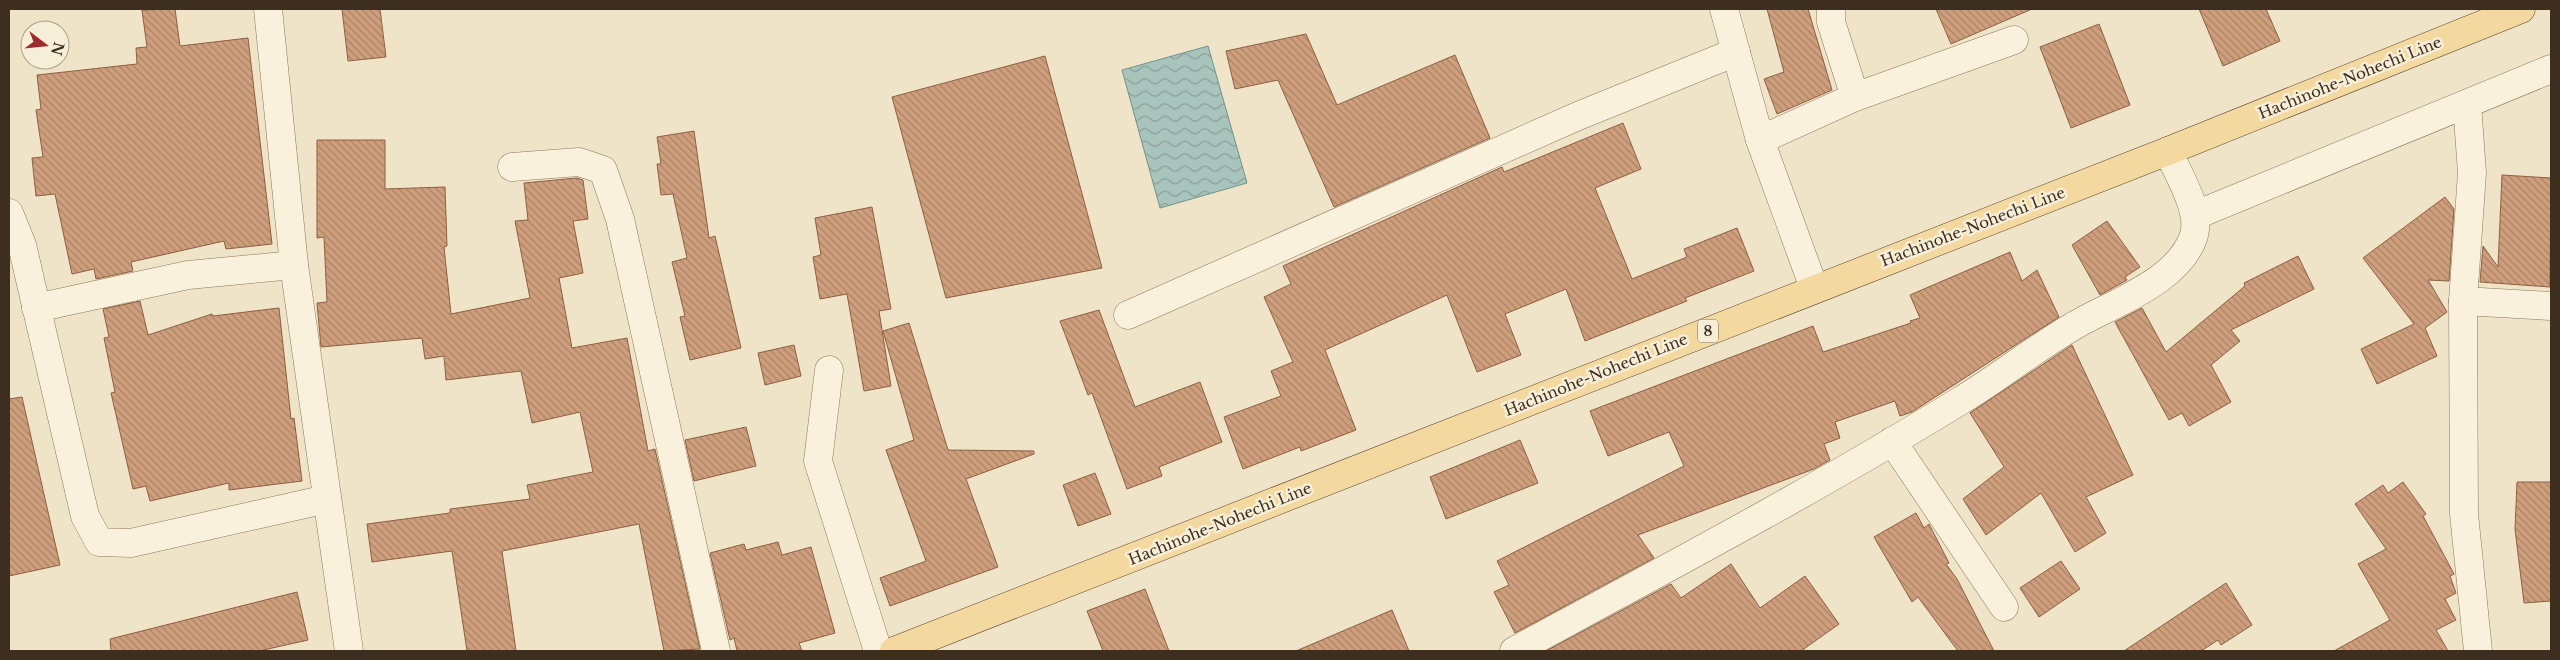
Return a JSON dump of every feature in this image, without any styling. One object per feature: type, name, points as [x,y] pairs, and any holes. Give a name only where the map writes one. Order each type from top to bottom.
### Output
[{"type":"main road","name":"Hachinohe-Nohechi Line","points":[[894,651],[1814,288],[2168,151],[2521,9]]},
{"type":"street","points":[[268,9],[294,265],[349,651]]},
{"type":"street","points":[[1724,9],[1760,140],[1814,288]]},
{"type":"street","points":[[1831,9],[1831,22],[1855,97]]},
{"type":"street","points":[[1760,140],[1855,97],[2014,40]]},
{"type":"street","points":[[1128,315],[1578,116],[1736,52]]},
{"type":"street","points":[[2196,215],[2551,69]]},
{"type":"street","points":[[2467,104],[2472,173],[2463,301],[2464,514],[2478,651]]},
{"type":"street","points":[[1514,651],[1799,496],[1961,401],[2072,326],[2151,284],[2180,259],[2194,235],[2196,215],[2168,151]]},
{"type":"street","points":[[512,167],[579,162],[603,170],[620,219],[716,651]]},
{"type":"street","points":[[9,214],[22,245],[85,516],[99,542],[131,543],[327,499]]},
{"type":"street","points":[[36,308],[188,275],[294,265]]},
{"type":"street","points":[[2463,301],[2551,306]]},
{"type":"street","points":[[829,370],[818,461],[878,651]]},
{"type":"street","points":[[1892,441],[2004,607]]},
{"type":"water","points":[[1208,46],[1247,183],[1160,208],[1122,70]]},
{"type":"building","points":[[175,9],[180,46],[248,38],[272,244],[226,249],[224,241],[131,262],[133,271],[96,279],[94,269],[72,274],[55,194],[36,196],[32,158],[43,157],[36,110],[41,109],[37,75],[137,64],[136,48],[147,47],[142,10]]},
{"type":"building","points":[[342,9],[380,9],[386,57],[348,61]]},
{"type":"building","points":[[1767,9],[1808,9],[1832,90],[1777,114],[1764,79],[1784,72]]},
{"type":"building","points":[[1936,9],[2032,9],[1951,44]]},
{"type":"building","points":[[2199,9],[2266,9],[2280,41],[2223,66]]},
{"type":"building","points":[[2099,24],[2130,105],[2071,128],[2040,47]]},
{"type":"building","points":[[1306,34],[1337,105],[1455,55],[1490,138],[1334,207],[1278,80],[1235,89],[1226,51]]},
{"type":"building","points":[[1045,56],[1102,268],[946,298],[892,97]]},
{"type":"building","points":[[1623,123],[1641,169],[1595,188],[1632,279],[1687,257],[1684,249],[1737,228],[1754,271],[1685,298],[1687,301],[1585,341],[1566,289],[1505,314],[1521,355],[1477,372],[1447,295],[1325,350],[1356,430],[1301,451],[1300,447],[1243,469],[1224,417],[1281,396],[1271,371],[1293,362],[1264,297],[1291,284],[1283,266],[1502,167],[1504,172]]},
{"type":"building","points":[[694,131],[709,238],[715,236],[741,348],[690,360],[680,317],[685,316],[672,262],[687,258],[673,194],[661,195],[657,164],[661,164],[657,137]]},
{"type":"building","points":[[317,140],[385,140],[385,189],[445,187],[447,246],[444,247],[451,314],[530,298],[515,221],[528,220],[524,183],[577,178],[583,180],[588,219],[573,221],[583,273],[559,278],[572,348],[627,338],[648,451],[655,449],[700,649],[664,651],[639,524],[502,551],[516,651],[467,651],[452,551],[372,562],[367,524],[450,513],[450,509],[530,499],[527,485],[593,472],[580,412],[532,423],[521,371],[446,380],[444,356],[425,359],[422,338],[321,347],[317,303],[327,302],[324,237],[317,238]]},
{"type":"building","points":[[2502,175],[2551,178],[2550,287],[2480,282],[2483,246],[2498,267]]},
{"type":"building","points":[[2445,197],[2454,209],[2449,281],[2428,280],[2447,312],[2425,328],[2437,356],[2377,384],[2361,349],[2414,324],[2363,258]]},
{"type":"building","points":[[872,207],[891,309],[879,311],[891,386],[864,391],[847,294],[820,299],[813,257],[821,255],[815,218]]},
{"type":"building","points":[[2107,221],[2140,267],[2125,277],[2127,280],[2100,295],[2072,245]]},
{"type":"building","points":[[2010,252],[2022,281],[2037,270],[2059,317],[1912,412],[1900,416],[1895,401],[1835,422],[1840,438],[1824,444],[1830,460],[1814,469],[1638,535],[1654,558],[1515,633],[1494,592],[1509,585],[1497,561],[1684,466],[1669,432],[1608,456],[1590,411],[1813,326],[1823,352],[1911,323],[1910,321],[1920,318],[1910,295]]},
{"type":"building","points":[[2298,256],[2314,289],[2231,330],[2240,341],[2211,365],[2231,402],[2189,426],[2182,413],[2169,420],[2115,322],[2142,308],[2166,352],[2245,286],[2244,283]]},
{"type":"building","points":[[140,301],[148,335],[212,314],[213,316],[279,308],[291,419],[294,418],[302,481],[229,490],[229,483],[150,501],[146,486],[133,489],[111,393],[115,392],[104,338],[109,337],[103,309]]},
{"type":"building","points":[[1099,310],[1135,407],[1200,382],[1222,442],[1159,467],[1162,476],[1127,489],[1092,393],[1088,395],[1060,321]]},
{"type":"building","points":[[909,323],[948,450],[1034,451],[1034,454],[966,479],[998,567],[890,606],[880,578],[926,561],[886,450],[914,440],[883,331]]},
{"type":"building","points":[[794,345],[801,376],[765,385],[758,353]]},
{"type":"building","points":[[2072,345],[2133,475],[2086,497],[2106,533],[2075,552],[2041,493],[1986,535],[1963,499],[2004,467],[1970,413]]},
{"type":"building","points":[[22,397],[60,565],[9,576],[9,399]]},
{"type":"building","points":[[746,427],[756,466],[694,481],[685,440]]},
{"type":"building","points":[[1520,440],[1538,483],[1446,519],[1430,477]]},
{"type":"building","points":[[1095,473],[1111,514],[1078,526],[1063,485]]},
{"type":"building","points":[[2403,482],[2426,514],[2423,516],[2454,574],[2450,576],[2456,593],[2445,599],[2456,620],[2436,630],[2448,651],[2334,651],[2390,620],[2358,564],[2386,549],[2355,504],[2383,485],[2388,493]]},
{"type":"building","points":[[2517,482],[2551,482],[2551,601],[2524,603],[2515,529]]},
{"type":"building","points":[[1916,513],[1924,528],[1929,524],[1949,563],[1946,564],[1957,579],[1994,651],[1958,651],[1918,597],[1912,602],[1874,537]]},
{"type":"building","points":[[778,542],[782,555],[811,547],[835,633],[799,643],[802,651],[737,651],[734,638],[730,640],[710,553],[744,544],[746,550]]},
{"type":"building","points":[[2061,561],[2080,589],[2039,617],[2020,588]]},
{"type":"building","points":[[1731,564],[1760,608],[1805,576],[1839,624],[1801,651],[1546,651],[1671,584],[1681,598]]},
{"type":"building","points":[[2226,583],[2252,625],[2221,645],[2218,640],[2201,651],[2124,651]]},
{"type":"building","points":[[1145,589],[1169,651],[1103,651],[1087,611]]},
{"type":"building","points":[[297,592],[308,640],[259,651],[111,651],[110,639]]},
{"type":"building","points":[[1392,610],[1409,651],[1296,651]]}]
